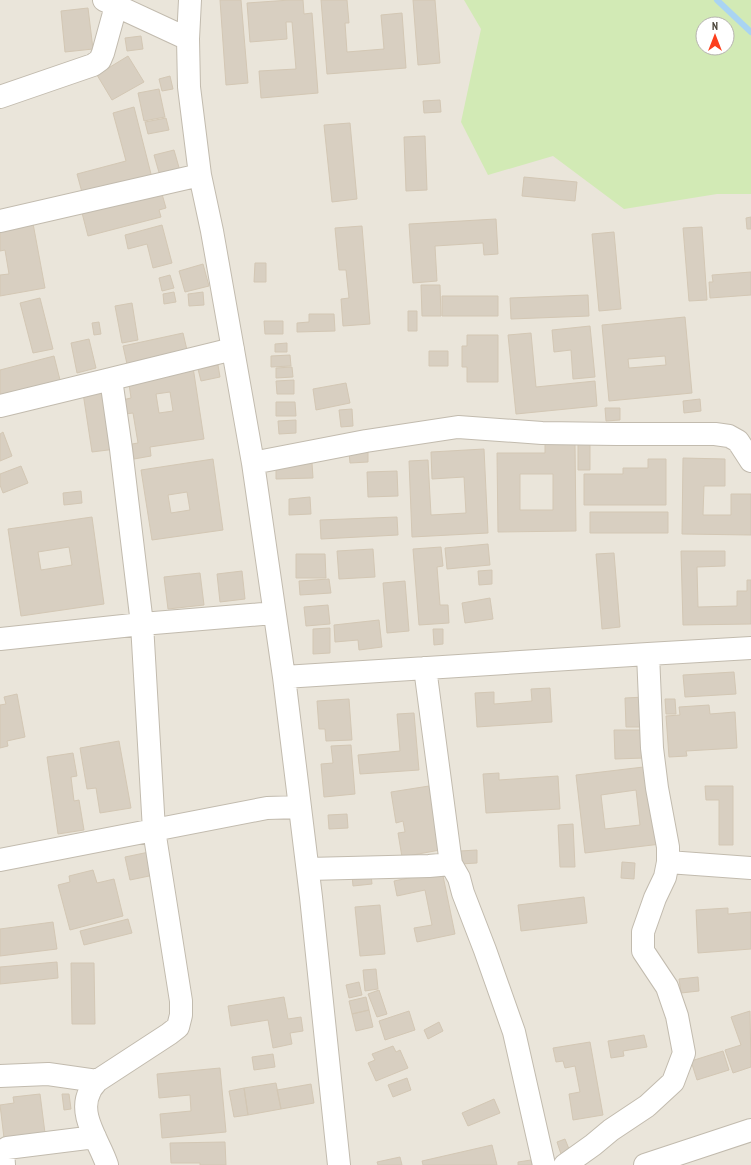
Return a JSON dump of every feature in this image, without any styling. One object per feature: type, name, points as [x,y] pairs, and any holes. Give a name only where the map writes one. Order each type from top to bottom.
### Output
[{"type":"street","points":[[190,0],[188,39],[189,87],[200,175],[212,231],[253,463],[284,677],[308,869],[339,1165]]},
{"type":"street","points":[[0,97],[93,65],[100,60],[103,53],[110,3],[188,39]]},
{"type":"street","points":[[0,221],[200,175]]},
{"type":"street","points":[[0,406],[233,349]]},
{"type":"street","points":[[107,1165],[104,1154],[86,1115],[87,1100],[90,1091],[97,1081],[178,1027],[181,1015],[181,1001],[154,830],[142,624],[111,379]]},
{"type":"street","points":[[253,463],[366,441],[458,427],[542,433],[715,434],[729,436],[738,441],[751,461]]},
{"type":"street","points":[[0,638],[274,613]]},
{"type":"street","points":[[284,677],[751,648]]},
{"type":"street","points":[[564,1165],[593,1145],[611,1130],[647,1106],[673,1082],[684,1053],[677,1016],[667,988],[643,951],[643,932],[655,898],[665,877],[668,862],[668,847],[657,788],[652,748],[648,654]]},
{"type":"street","points":[[425,668],[451,864],[460,878],[465,899],[514,1032],[544,1165]]},
{"type":"street","points":[[0,860],[267,808],[300,807]]},
{"type":"street","points":[[668,862],[751,868]]},
{"type":"street","points":[[308,869],[451,864]]},
{"type":"street","points":[[0,1076],[48,1074],[97,1081]]},
{"type":"street","points":[[645,1165],[751,1130]]},
{"type":"street","points":[[4,1165],[4,1151],[7,1148],[95,1137]]},
{"type":"shaded area","points":[[0,0],[751,0],[751,1165],[0,1165]]},
{"type":"green space","points":[[464,0],[751,0],[751,194],[717,194],[624,209],[553,156],[488,175],[461,122],[481,29]]},
{"type":"building","points":[[220,0],[241,0],[248,83],[226,85]]},
{"type":"building","points":[[303,0],[304,14],[312,13],[318,93],[261,98],[259,71],[296,69],[292,22],[286,22],[287,39],[250,42],[247,3]]},
{"type":"building","points":[[321,0],[347,0],[349,23],[345,23],[347,52],[384,49],[381,15],[402,13],[406,68],[327,74]]},
{"type":"building","points":[[413,0],[435,0],[440,63],[418,65]]},
{"type":"building","points":[[88,8],[93,49],[65,52],[61,11]]},
{"type":"building","points":[[141,36],[143,49],[127,51],[125,38]]},
{"type":"building","points":[[128,56],[144,82],[112,100],[97,75]]},
{"type":"building","points":[[170,76],[173,89],[162,91],[159,79]]},
{"type":"building","points":[[159,89],[165,117],[144,121],[138,93]]},
{"type":"building","points":[[440,100],[441,112],[424,113],[423,101]]},
{"type":"building","points":[[134,107],[152,178],[83,196],[77,174],[126,161],[113,113]]},
{"type":"building","points":[[166,118],[169,130],[148,134],[145,122]]},
{"type":"building","points":[[350,123],[357,199],[332,202],[324,125]]},
{"type":"building","points":[[425,136],[427,190],[406,191],[404,137]]},
{"type":"building","points":[[174,150],[180,171],[160,176],[154,155]]},
{"type":"building","points":[[524,177],[577,182],[575,201],[522,196]]},
{"type":"building","points":[[162,194],[166,208],[159,210],[161,217],[88,236],[81,209]]},
{"type":"building","points":[[751,217],[751,229],[747,229],[746,218]]},
{"type":"building","points":[[32,218],[45,288],[0,296],[0,275],[9,274],[5,250],[0,251],[0,224]]},
{"type":"building","points":[[496,219],[498,254],[484,255],[483,243],[435,246],[437,281],[413,283],[409,224]]},
{"type":"building","points":[[162,225],[172,263],[153,268],[147,244],[128,249],[125,235]]},
{"type":"building","points":[[362,226],[370,324],[343,326],[341,299],[349,298],[346,270],[339,270],[335,228]]},
{"type":"building","points":[[702,227],[707,300],[689,301],[683,228]]},
{"type":"building","points":[[614,232],[621,309],[599,311],[592,234]]},
{"type":"building","points":[[255,263],[266,263],[266,282],[254,282]]},
{"type":"building","points":[[203,264],[209,286],[185,292],[179,271]]},
{"type":"building","points":[[751,272],[751,295],[710,298],[709,282],[713,282],[712,275]]},
{"type":"building","points":[[170,275],[174,288],[162,291],[159,278]]},
{"type":"building","points":[[421,285],[440,285],[441,316],[422,316]]},
{"type":"building","points":[[174,292],[176,302],[164,304],[163,294]]},
{"type":"building","points":[[203,292],[204,305],[189,306],[188,294]]},
{"type":"building","points":[[588,295],[589,316],[511,319],[510,298]]},
{"type":"building","points":[[442,296],[498,296],[498,316],[442,316]]},
{"type":"building","points":[[40,298],[53,349],[33,353],[20,303]]},
{"type":"building","points":[[132,303],[138,340],[122,343],[115,306]]},
{"type":"building","points":[[408,311],[417,311],[417,331],[408,331]]},
{"type":"building","points":[[309,314],[334,314],[335,331],[297,332],[297,323],[309,322]]},
{"type":"building","points":[[685,317],[692,393],[609,401],[602,325]],"holes":[[[665,356],[666,365],[629,368],[628,359]]]},
{"type":"building","points":[[264,321],[283,321],[283,334],[265,334]]},
{"type":"building","points":[[99,322],[101,334],[94,335],[92,323]]},
{"type":"building","points":[[590,326],[595,377],[573,379],[571,350],[554,352],[552,330]]},
{"type":"building","points":[[183,333],[187,350],[127,364],[123,346]]},
{"type":"building","points":[[531,333],[536,387],[595,381],[597,406],[516,414],[508,335]]},
{"type":"building","points":[[467,335],[498,335],[498,382],[467,382],[467,367],[462,367],[462,346],[467,346]]},
{"type":"building","points":[[89,339],[96,368],[77,373],[71,343]]},
{"type":"building","points":[[287,343],[287,352],[275,352],[275,344]]},
{"type":"building","points":[[429,351],[448,351],[448,366],[429,366]]},
{"type":"building","points":[[290,355],[291,366],[271,367],[271,356]]},
{"type":"building","points":[[54,356],[60,380],[0,396],[0,370]]},
{"type":"building","points":[[218,365],[220,377],[201,381],[198,369]]},
{"type":"building","points":[[193,367],[204,439],[150,447],[151,456],[134,459],[132,444],[138,443],[133,413],[125,414],[122,400],[131,398],[128,377]],"holes":[[[170,392],[173,411],[159,413],[156,394]]]},
{"type":"building","points":[[292,367],[293,377],[276,378],[276,368]]},
{"type":"building","points":[[294,380],[294,394],[277,394],[276,381]]},
{"type":"building","points":[[346,383],[350,403],[316,410],[313,389]]},
{"type":"building","points":[[107,390],[116,449],[92,452],[83,393]]},
{"type":"building","points":[[700,399],[701,411],[684,413],[683,401]]},
{"type":"building","points":[[276,402],[295,402],[296,416],[276,416]]},
{"type":"building","points":[[605,408],[620,408],[620,420],[606,421]]},
{"type":"building","points":[[352,409],[353,426],[341,427],[339,410]]},
{"type":"building","points":[[296,420],[296,433],[279,434],[278,421]]},
{"type":"building","points":[[3,432],[12,456],[0,461],[0,434]]},
{"type":"building","points":[[578,443],[590,443],[590,470],[578,470]]},
{"type":"building","points":[[545,444],[575,444],[576,531],[498,532],[497,453],[545,453]],"holes":[[[520,474],[553,474],[553,510],[520,510]]]},
{"type":"building","points":[[484,449],[488,533],[412,537],[409,461],[428,460],[431,515],[466,513],[464,477],[432,479],[431,452]]},
{"type":"building","points":[[368,451],[368,462],[350,463],[349,452]]},
{"type":"building","points":[[683,458],[725,459],[725,486],[704,486],[703,515],[731,515],[731,494],[751,494],[751,535],[682,534]]},
{"type":"building","points":[[213,459],[223,530],[152,540],[141,470]],"holes":[[[187,492],[190,510],[171,513],[168,495]]]},
{"type":"building","points":[[648,459],[666,459],[666,505],[584,505],[584,474],[623,474],[623,468],[648,468]]},
{"type":"building","points":[[312,463],[313,478],[276,479],[276,464]]},
{"type":"building","points":[[21,466],[28,483],[3,493],[0,485],[0,474]]},
{"type":"building","points":[[397,471],[398,496],[368,497],[367,472]]},
{"type":"building","points":[[81,491],[82,503],[64,505],[63,493]]},
{"type":"building","points":[[310,497],[311,514],[289,515],[289,499]]},
{"type":"building","points":[[590,512],[668,512],[668,533],[590,533]]},
{"type":"building","points":[[92,517],[104,604],[21,616],[8,529]],"holes":[[[69,547],[72,565],[41,570],[38,552]]]},
{"type":"building","points":[[397,517],[398,535],[321,539],[320,520]]},
{"type":"building","points":[[488,544],[490,565],[447,569],[445,548]]},
{"type":"building","points":[[441,547],[443,566],[437,567],[440,605],[448,605],[449,623],[419,625],[413,549]]},
{"type":"building","points":[[373,549],[375,577],[339,579],[337,551]]},
{"type":"building","points":[[681,551],[725,551],[725,566],[697,567],[698,607],[737,606],[737,591],[747,591],[747,580],[751,580],[751,624],[683,625]]},
{"type":"building","points":[[614,553],[620,627],[602,629],[596,554]]},
{"type":"building","points":[[296,554],[325,554],[326,578],[296,578]]},
{"type":"building","points":[[492,570],[492,584],[479,585],[478,571]]},
{"type":"building","points":[[242,571],[245,599],[220,602],[217,574]]},
{"type":"building","points":[[200,573],[204,605],[168,609],[164,577]]},
{"type":"building","points":[[329,579],[331,593],[300,595],[299,581]]},
{"type":"building","points":[[405,581],[409,631],[387,633],[383,583]]},
{"type":"building","points":[[490,598],[493,619],[465,623],[462,603]]},
{"type":"building","points":[[328,605],[330,624],[306,626],[304,607]]},
{"type":"building","points":[[379,620],[382,647],[359,650],[358,640],[335,642],[334,625]]},
{"type":"building","points":[[330,628],[330,653],[313,654],[313,629]]},
{"type":"building","points":[[433,629],[443,629],[443,644],[434,645]]},
{"type":"building","points":[[734,672],[736,694],[685,697],[683,675]]},
{"type":"building","points":[[550,688],[552,722],[477,727],[475,693],[494,692],[494,704],[532,701],[531,689]]},
{"type":"building","points":[[17,694],[25,737],[7,741],[8,746],[0,748],[0,705],[6,704],[4,697]]},
{"type":"building","points":[[645,697],[645,727],[626,727],[625,698]]},
{"type":"building","points":[[349,699],[352,740],[326,741],[325,729],[319,729],[317,701]]},
{"type":"building","points":[[665,699],[675,699],[676,714],[666,714]]},
{"type":"building","points":[[709,705],[710,714],[735,712],[737,748],[686,751],[687,756],[669,757],[666,716],[680,715],[679,707]]},
{"type":"building","points":[[414,713],[419,770],[360,774],[358,755],[400,751],[397,714]]},
{"type":"building","points":[[614,730],[645,730],[645,758],[615,759]]},
{"type":"building","points":[[119,741],[131,808],[100,813],[96,788],[87,789],[80,748]]},
{"type":"building","points":[[351,745],[355,794],[324,797],[321,764],[333,763],[331,746]]},
{"type":"building","points":[[73,753],[77,776],[71,777],[74,801],[79,800],[84,830],[58,834],[47,757]]},
{"type":"building","points":[[652,766],[661,844],[585,853],[576,775]],"holes":[[[636,790],[640,825],[605,829],[601,795]]]},
{"type":"building","points":[[499,773],[499,780],[558,776],[560,809],[486,813],[483,774]]},
{"type":"building","points":[[429,786],[440,850],[402,857],[398,833],[405,832],[403,821],[396,823],[391,792]]},
{"type":"building","points":[[705,786],[733,786],[733,845],[719,845],[719,800],[706,800]]},
{"type":"building","points":[[347,814],[348,828],[329,829],[328,815]]},
{"type":"building","points":[[573,824],[575,867],[560,867],[558,825]]},
{"type":"building","points":[[477,850],[477,863],[460,864],[460,851]]},
{"type":"building","points":[[149,852],[154,875],[130,880],[125,857]]},
{"type":"building","points":[[622,862],[635,863],[634,879],[621,878]]},
{"type":"building","points":[[93,870],[97,883],[114,879],[123,916],[70,930],[58,885],[70,882],[69,876]]},
{"type":"building","points":[[442,871],[455,934],[417,942],[414,928],[432,925],[425,890],[397,896],[394,881]]},
{"type":"building","points":[[371,874],[372,884],[353,886],[352,875]]},
{"type":"building","points":[[584,897],[587,923],[521,931],[518,905]]},
{"type":"building","points":[[380,905],[385,954],[360,956],[355,907]]},
{"type":"building","points":[[728,908],[728,914],[751,912],[751,949],[698,953],[696,910]]},
{"type":"building","points":[[128,919],[132,933],[84,945],[80,931]]},
{"type":"building","points":[[53,922],[57,949],[0,956],[0,929]]},
{"type":"building","points":[[57,962],[58,978],[0,984],[0,967]]},
{"type":"building","points":[[71,963],[94,963],[95,1024],[72,1024]]},
{"type":"building","points":[[376,969],[378,989],[365,991],[363,970]]},
{"type":"building","points":[[698,977],[699,991],[681,993],[679,979]]},
{"type":"building","points":[[359,982],[362,995],[349,998],[346,985]]},
{"type":"building","points":[[379,990],[387,1014],[377,1017],[368,994]]},
{"type":"building","points":[[284,997],[288,1019],[301,1017],[303,1031],[290,1033],[292,1044],[273,1048],[268,1020],[231,1026],[228,1006]]},
{"type":"building","points":[[366,997],[369,1010],[352,1014],[349,1001]]},
{"type":"building","points":[[369,1010],[373,1027],[356,1031],[352,1014]]},
{"type":"building","points":[[409,1011],[415,1030],[385,1040],[379,1021]]},
{"type":"building","points":[[750,1011],[751,1067],[733,1073],[725,1050],[741,1045],[731,1017]]},
{"type":"building","points":[[439,1022],[443,1031],[428,1039],[424,1030]]},
{"type":"building","points":[[644,1035],[647,1047],[623,1051],[624,1056],[611,1058],[608,1041]]},
{"type":"building","points":[[590,1042],[603,1115],[573,1120],[569,1094],[580,1092],[575,1066],[565,1068],[563,1061],[556,1062],[553,1048]]},
{"type":"building","points":[[393,1046],[396,1052],[400,1050],[408,1068],[376,1081],[368,1063],[375,1060],[372,1054]]},
{"type":"building","points":[[723,1051],[729,1070],[697,1080],[691,1061]]},
{"type":"building","points":[[273,1054],[275,1067],[254,1070],[252,1057]]},
{"type":"building","points":[[220,1068],[226,1132],[162,1138],[160,1114],[191,1111],[190,1095],[159,1098],[157,1074]]},
{"type":"building","points":[[407,1078],[411,1090],[393,1097],[388,1085]]},
{"type":"building","points":[[276,1083],[281,1109],[248,1115],[244,1088]]},
{"type":"building","points":[[311,1084],[314,1103],[281,1109],[277,1090]]},
{"type":"building","points":[[244,1088],[248,1115],[234,1117],[229,1091]]},
{"type":"building","points":[[40,1094],[45,1133],[4,1138],[0,1105],[14,1103],[13,1097]]},
{"type":"building","points":[[62,1094],[69,1094],[71,1109],[64,1110]]},
{"type":"building","points":[[494,1099],[500,1113],[468,1126],[462,1113]]},
{"type":"building","points":[[565,1139],[571,1154],[562,1157],[557,1142]]},
{"type":"building","points":[[225,1142],[226,1165],[171,1163],[170,1143]]},
{"type":"building","points":[[492,1145],[497,1165],[423,1165],[422,1161]]},
{"type":"building","points":[[400,1157],[402,1165],[378,1165],[377,1162]]},
{"type":"building","points":[[531,1160],[532,1165],[518,1165],[518,1162]]},
{"type":"waterway","points":[[717,0],[751,32]]}]
